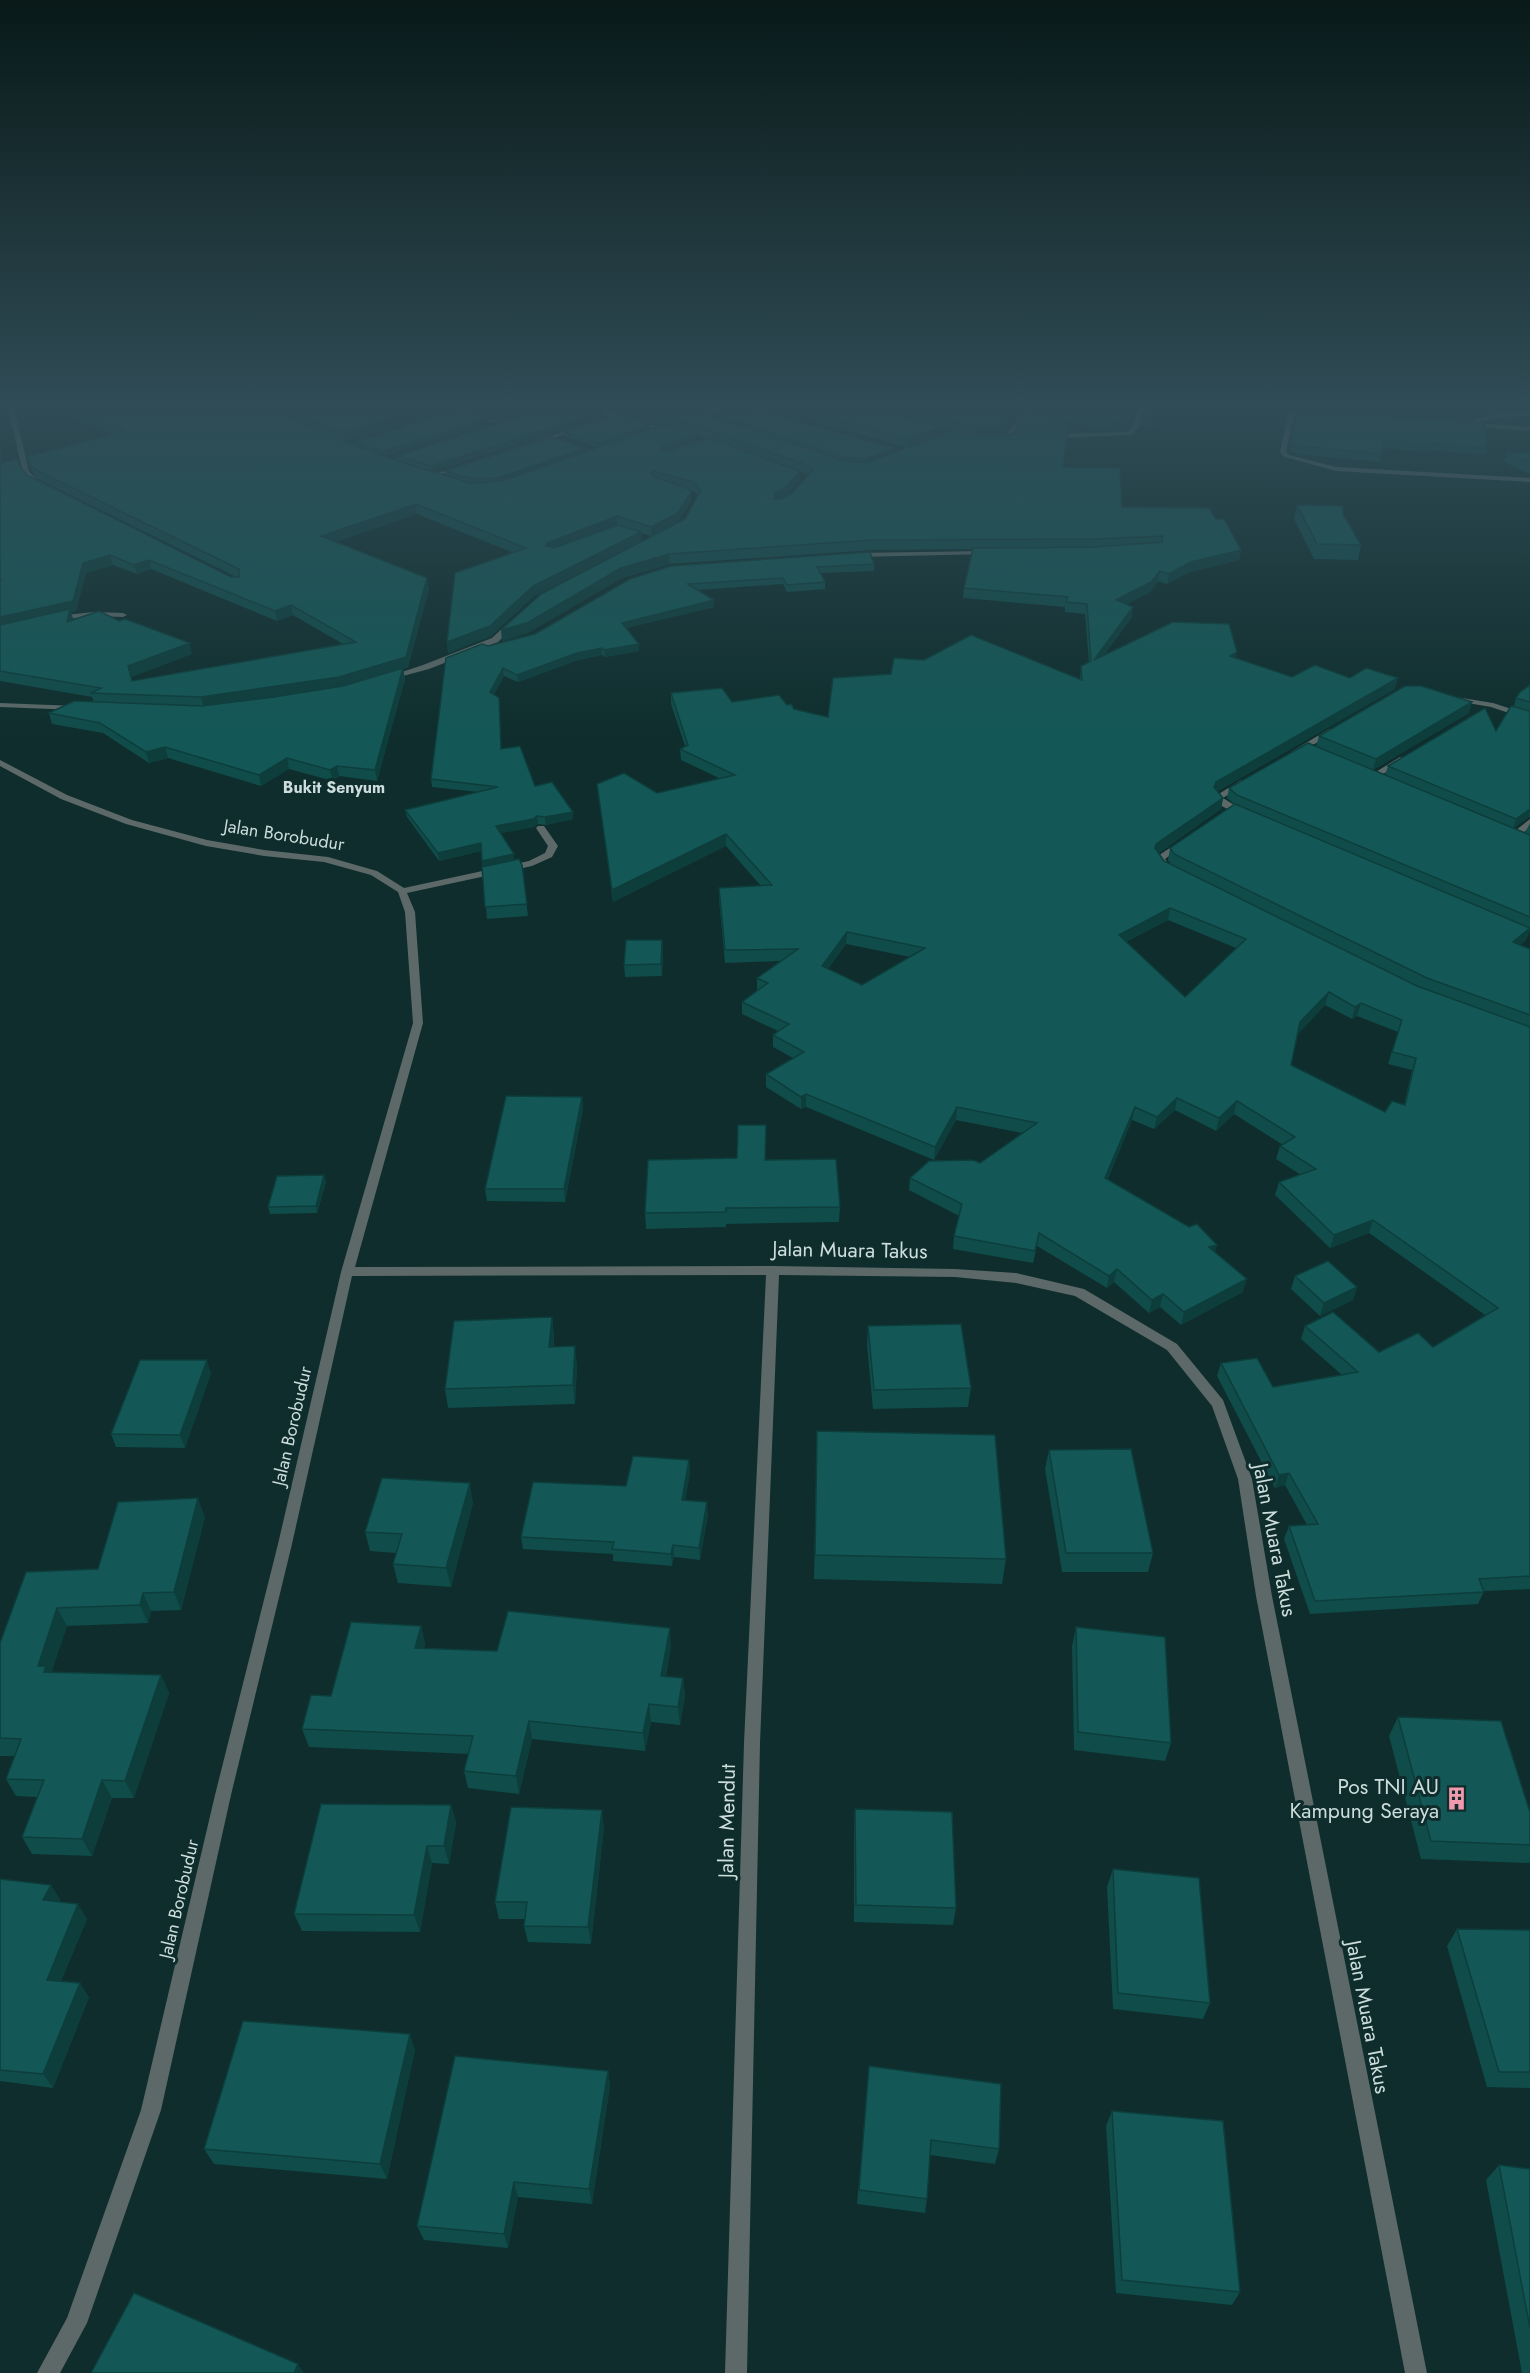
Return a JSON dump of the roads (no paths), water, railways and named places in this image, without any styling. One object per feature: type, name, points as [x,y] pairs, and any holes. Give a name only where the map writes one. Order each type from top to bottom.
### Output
[{"type":"street","points":[[850,555],[1000,553]]},
{"type":"street","points":[[49,619],[94,614],[123,615]]},
{"type":"street","points":[[426,667],[495,640],[520,616]]},
{"type":"street","points":[[384,680],[500,646]]},
{"type":"street","points":[[1443,697],[1494,705],[1530,718]]},
{"type":"street","points":[[0,705],[85,709]]},
{"type":"street","points":[[1484,711],[1494,705]]},
{"type":"street","points":[[1285,758],[1342,725]]},
{"type":"street","points":[[1304,747],[1314,751]]},
{"type":"street","points":[[1375,775],[1404,758]]},
{"type":"street","name":"Jalan Borobudur","points":[[0,763],[64,797],[129,822],[206,843],[264,853],[325,859],[374,873],[402,891],[410,912],[418,1023],[347,1272],[151,2110],[76,2323],[48,2373]]},
{"type":"street","points":[[1365,771],[1385,780]]},
{"type":"street","points":[[1245,781],[1218,797],[1227,812],[1252,818]]},
{"type":"street","points":[[1503,831],[1518,838],[1530,822]]},
{"type":"street","points":[[402,891],[532,863],[549,855],[553,846],[541,828]]},
{"type":"street","points":[[1175,873],[1166,869],[1160,858],[1196,833]]},
{"type":"street","name":"Jalan Muara Takus","points":[[347,1272],[772,1270],[955,1273],[1016,1278],[1079,1292],[1172,1347],[1218,1404],[1245,1479],[1264,1596],[1416,2373]]},
{"type":"street","name":"Jalan Mendut","points":[[736,2373],[752,1743],[768,1413],[772,1270]]},
{"type":"place","name":"Pos TNI AU Kampung Seraya","points":[[1457,1799]]},
{"type":"district","name":"Bukit Senyum","points":[[334,787]]}]
